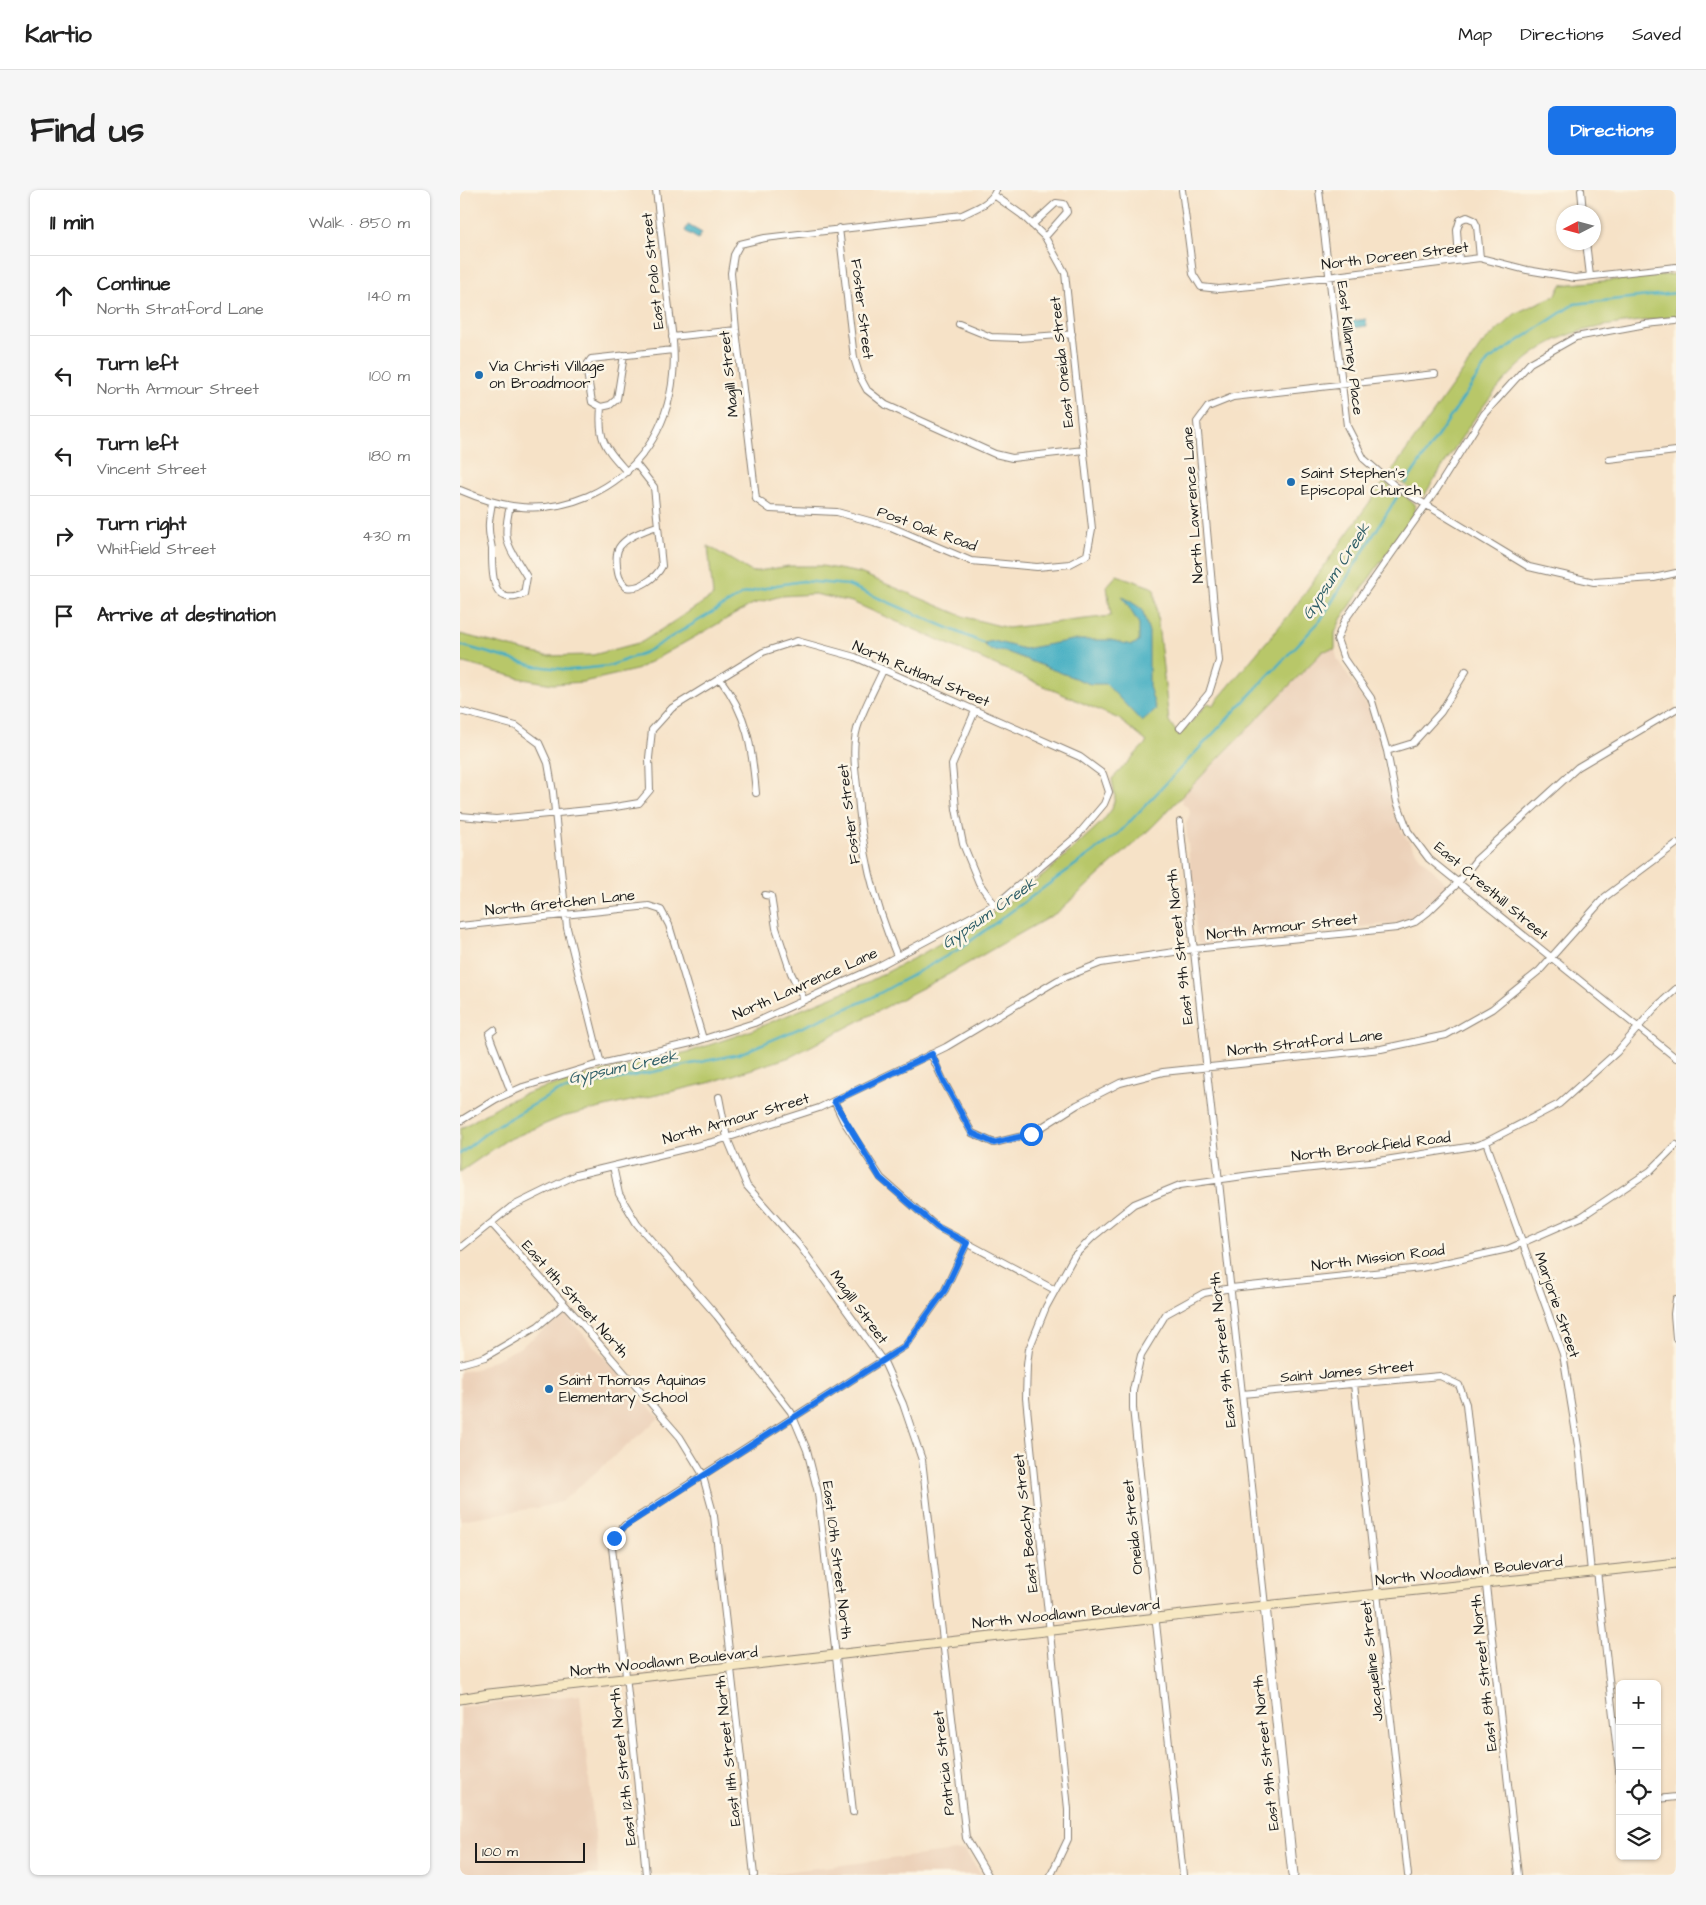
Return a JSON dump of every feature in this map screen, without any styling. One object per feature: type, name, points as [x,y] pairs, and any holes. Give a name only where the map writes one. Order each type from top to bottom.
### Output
[{"type":"main road","name":"North Woodlawn Boulevard","points":[[460,1699],[1156,1618],[1676,1563]]},
{"type":"street","name":"East Polo Street","points":[[460,490],[492,502],[510,506],[534,509],[570,504],[598,492],[627,472],[651,445],[668,402],[674,374],[672,336],[656,190]]},
{"type":"street","name":"North Doreen Street","points":[[1182,190],[1193,274],[1201,287],[1219,289],[1480,258],[1527,270],[1575,278],[1676,268]]},
{"type":"street","name":"East Killarney Place","points":[[1319,190],[1347,426],[1364,459],[1395,486],[1426,505]]},
{"type":"street","points":[[1581,190],[1582,205]]},
{"type":"street","points":[[840,228],[962,215],[983,205],[995,193]]},
{"type":"street","name":"East Oneida Street","points":[[995,193],[1022,215],[1044,237],[1065,273],[1092,528],[1087,555]]},
{"type":"street","points":[[1032,225],[1056,203],[1064,204],[1066,208],[1065,216],[1044,237]]},
{"type":"street","points":[[1459,260],[1457,230],[1460,220],[1467,217],[1474,220],[1477,226],[1480,258]]},
{"type":"street","name":"Magill Street","points":[[759,502],[756,499],[736,330],[731,273],[734,255],[740,244],[765,238],[840,228]]},
{"type":"street","name":"Foster Street","points":[[840,228],[854,358],[860,377],[867,390],[886,405],[995,454],[1012,458],[1084,450]]},
{"type":"street","points":[[1587,250],[1590,276]]},
{"type":"street","points":[[1676,321],[1646,324],[1576,337],[1530,363],[1484,414],[1426,505],[1476,537],[1529,567],[1594,582],[1654,578],[1676,573]]},
{"type":"street","points":[[959,324],[991,337],[1019,338],[1072,334]]},
{"type":"street","points":[[672,336],[736,330]]},
{"type":"street","points":[[624,356],[618,399],[610,405],[601,407],[592,402],[586,366],[591,360],[673,350]]},
{"type":"street","name":"North Lawrence Lane","points":[[1180,728],[1208,693],[1219,661],[1197,422],[1208,407],[1233,397],[1435,374]]},
{"type":"street","points":[[601,407],[599,425],[602,439],[608,451],[627,472]]},
{"type":"street","points":[[1609,459],[1676,451]]},
{"type":"street","points":[[636,464],[654,487],[658,526],[662,566],[658,574],[638,587],[626,587],[620,581],[618,575],[616,554],[618,548],[641,532],[658,526]]},
{"type":"street","points":[[492,502],[489,528],[492,547],[492,575],[495,586],[501,594],[510,597],[524,594],[527,577],[508,546],[506,530],[510,506]]},
{"type":"street","name":"Post Oak Road","points":[[759,502],[770,509],[838,512],[891,527],[971,561],[1037,567],[1070,564],[1087,555]]},
{"type":"street","name":"East Cresthill Street","points":[[1426,505],[1345,620],[1337,639],[1344,659],[1371,698],[1387,751],[1397,802],[1408,831],[1429,859],[1676,1058]]},
{"type":"street","name":"North Rutland Street","points":[[460,816],[496,819],[609,808],[639,803],[650,790],[649,758],[652,730],[672,708],[763,652],[797,641],[856,658],[1080,757],[1103,774],[1108,788]]},
{"type":"street","name":"Foster Street","points":[[883,670],[856,730],[854,760],[864,854],[870,883],[882,923],[897,956]]},
{"type":"street","points":[[1387,751],[1413,743],[1441,712],[1466,671]]},
{"type":"street","points":[[720,679],[732,695],[747,727],[754,766],[756,793]]},
{"type":"street","name":"North Armour Street","points":[[460,1248],[511,1208],[576,1175],[727,1138],[819,1108],[932,1054],[1058,980],[1100,963],[1194,949],[1397,928],[1415,922],[1458,883],[1476,860],[1578,767],[1676,709]]},
{"type":"street","points":[[460,711],[516,726],[539,743],[548,764],[567,928],[601,1064]]},
{"type":"street","points":[[975,711],[952,765],[963,844],[979,883],[994,904]]},
{"type":"street","name":"North Lawrence Lane","points":[[460,1121],[511,1092],[601,1064],[703,1039],[754,1023],[897,956],[994,904],[1077,836],[1104,804],[1109,792],[1108,788]]},
{"type":"street","name":"East 9th Street North","points":[[1180,822],[1293,1875]]},
{"type":"street","name":"North Stratford Lane","points":[[932,1054],[943,1080],[972,1133],[994,1143],[1031,1134],[1077,1105],[1120,1083],[1163,1072],[1381,1049],[1446,1034],[1492,1009],[1540,970],[1605,897],[1676,844]]},
{"type":"street","points":[[765,896],[771,896],[776,928],[791,974],[804,1000]]},
{"type":"street","name":"North Gretchen Lane","points":[[460,926],[649,906],[661,910],[669,925],[703,1039]]},
{"type":"street","name":"North Brookfield Road","points":[[1055,1290],[1074,1256],[1092,1237],[1134,1204],[1180,1185],[1219,1178],[1379,1161],[1474,1146],[1486,1142],[1559,1104],[1617,1052],[1654,1009],[1676,989]]},
{"type":"street","points":[[494,1030],[490,1034],[490,1040],[511,1092]]},
{"type":"street","name":"Magill Street","points":[[719,1097],[727,1138],[747,1186],[800,1246],[883,1361],[903,1404],[922,1460],[943,1642]]},
{"type":"street","points":[[834,1101],[880,1178],[937,1227],[1055,1290]]},
{"type":"street","name":"Marjorie Street","points":[[1486,1142],[1564,1354],[1579,1452],[1619,1770]]},
{"type":"street","name":"North Mission Road","points":[[1230,1288],[1421,1268],[1508,1249],[1581,1216],[1650,1172],[1676,1145]]},
{"type":"street","name":"East 10th Street North","points":[[613,1166],[619,1194],[637,1224],[717,1316],[791,1412],[807,1450],[818,1493],[853,1812]]},
{"type":"street","name":"East 11th Street North","points":[[492,1224],[680,1437],[702,1475],[714,1516],[754,1875]]},
{"type":"street","points":[[702,1475],[905,1346],[945,1290],[967,1243]]},
{"type":"street","name":"Oneida Street","points":[[1183,1875],[1133,1390],[1141,1356],[1166,1314],[1204,1293],[1230,1288]]},
{"type":"street","name":"East Beachy Street","points":[[1051,1875],[1068,1840],[1068,1824],[1026,1398],[1027,1365],[1030,1349],[1046,1307],[1055,1290]]},
{"type":"street","points":[[1676,1299],[1674,1314],[1676,1338]]},
{"type":"street","points":[[460,1364],[485,1358],[538,1326],[564,1304]]},
{"type":"street","name":"Saint James Street","points":[[1242,1394],[1440,1376],[1454,1383]]},
{"type":"street","name":"East 8th Street North","points":[[1454,1383],[1459,1386],[1466,1404],[1518,1875]]},
{"type":"street","name":"Jacqueline Street","points":[[1354,1384],[1408,1875]]},
{"type":"street","name":"East 12th Street North","points":[[646,1875],[612,1547],[614,1538],[625,1526],[702,1475]]},
{"type":"street","name":"Patricia Street","points":[[943,1642],[966,1838],[988,1875]]},
{"type":"street","points":[[1661,1799],[1676,1797]]},
{"type":"shaded area","points":[[1335,649],[1337,658],[1367,706],[1377,729],[1390,795],[1402,832],[1420,857],[1448,885],[1448,888],[1419,914],[1395,923],[1204,945],[1197,939],[1186,824],[1190,813],[1189,808],[1183,804],[1181,796],[1323,651]]},
{"type":"shaded area","points":[[564,1313],[659,1418],[561,1502],[542,1507],[460,1520],[460,1372],[476,1369],[519,1348]]},
{"type":"shaded area","points":[[580,1695],[599,1875],[460,1875],[460,1707]]},
{"type":"shaded area","points":[[964,1850],[982,1875],[759,1875]]},
{"type":"green space","points":[[1676,274],[1676,317],[1614,324],[1578,332],[1557,340],[1538,351],[1520,365],[1489,399],[1424,496],[1389,475],[1482,344],[1516,313],[1556,295],[1561,285]]},
{"type":"green space","points":[[1384,482],[1411,501],[1415,506],[1415,513],[1341,619],[1335,633],[1335,649],[1323,651],[1152,827],[1058,912],[949,974],[790,1057],[708,1083],[562,1117],[505,1141],[460,1172],[460,1129],[505,1102],[530,1092],[581,1077],[692,1051],[747,1032],[868,982],[920,955],[999,909],[1044,875],[1103,821],[1112,809],[1115,797],[1112,779],[1147,742],[1119,719],[852,602],[815,594],[781,596],[753,604],[636,670],[583,682],[553,684],[523,679],[460,662],[460,634],[546,656],[593,655],[642,642],[713,596],[708,546],[752,572],[789,566],[822,566],[860,573],[965,617],[1008,628],[1111,616],[1107,586],[1117,575],[1154,588],[1169,721],[1179,736],[1208,703],[1213,705],[1289,615]]},
{"type":"water","points":[[688,225],[702,233],[698,239],[685,231]]},
{"type":"water","points":[[1366,319],[1367,326],[1353,328],[1352,321]]},
{"type":"water","points":[[1122,596],[1142,609],[1149,632],[1149,686],[1156,710],[1142,722],[1106,684],[1090,684],[1007,652],[990,650],[983,643],[994,641],[1024,649],[1073,640],[1111,640],[1131,645],[1139,642],[1139,624]]},
{"type":"waterway","name":"Gypsum Creek","points":[[1406,483],[1488,361],[1574,304],[1676,293]]},
{"type":"waterway","name":"Gypsum Creek","points":[[460,1154],[491,1129],[556,1092],[739,1054],[871,998],[961,948],[1119,833],[1320,621],[1397,497]]},
{"type":"waterway","points":[[460,645],[535,666],[570,670],[609,666],[646,652],[743,594],[777,585],[803,581],[848,585],[983,643]]},
{"type":"place","name":"Via Christi Village on Broadmoor","points":[[479,375]]},
{"type":"place","name":"Saint Stephen's Episcopal Church","points":[[1291,482]]},
{"type":"place","name":"Saint Thomas Aquinas Elementary School","points":[[549,1389]]},
{"type":"route","points":[[614,1538],[625,1526],[702,1475],[905,1346],[945,1290],[967,1243],[937,1227],[880,1178],[834,1101],[932,1054],[943,1080],[972,1133],[994,1143],[1031,1134]]}]
